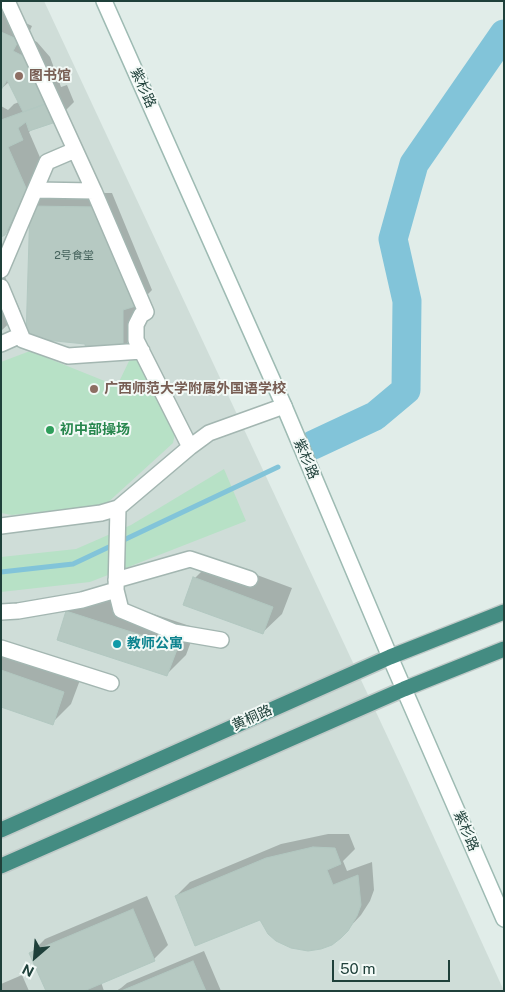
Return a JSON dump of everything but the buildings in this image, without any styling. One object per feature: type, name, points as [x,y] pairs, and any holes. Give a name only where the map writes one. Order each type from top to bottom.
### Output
[{"type":"highway","name":"黄桐路","points":[[1,830],[390,657],[504,612]]},
{"type":"highway","points":[[1,866],[404,689],[504,649]]},
{"type":"street","points":[[7,1],[94,191],[146,312],[141,315],[136,325],[136,340],[190,447]]},
{"type":"street","name":"紫杉路","points":[[104,1],[284,406],[390,657],[504,919]]},
{"type":"street","points":[[1,270],[47,162],[75,150]]},
{"type":"street","points":[[35,190],[94,191]]},
{"type":"street","points":[[1,287],[23,340],[68,356],[142,351]]},
{"type":"street","points":[[1,344],[20,335]]},
{"type":"street","points":[[3,524],[101,513],[118,508],[208,433],[284,406]]},
{"type":"street","points":[[118,508],[116,579],[121,610],[174,632],[221,640]]},
{"type":"street","points":[[1,612],[18,612],[82,600],[116,579],[190,559],[250,579]]},
{"type":"street","points":[[1,648],[111,682]]},
{"type":"shaded area","points":[[1,1],[44,1],[404,772],[504,991],[1,991]]},
{"type":"green space","points":[[30,351],[117,386],[129,361],[137,359],[141,361],[177,425],[173,443],[105,505],[12,515],[1,513],[1,362]]},
{"type":"green space","points":[[224,469],[246,521],[90,582],[1,592],[1,557],[76,549],[131,525]]},
{"type":"waterway","points":[[313,445],[375,416],[406,390],[407,301],[393,239],[414,164],[504,34]]},
{"type":"waterway","points":[[1,572],[73,564],[278,467]]},
{"type":"place","name":"图书馆","points":[[19,76]]},
{"type":"place","name":"广西师范大学附属外国语学校","points":[[94,389]]},
{"type":"place","name":"初中部操场","points":[[50,430]]},
{"type":"place","name":"教师公寓","points":[[117,644]]}]
